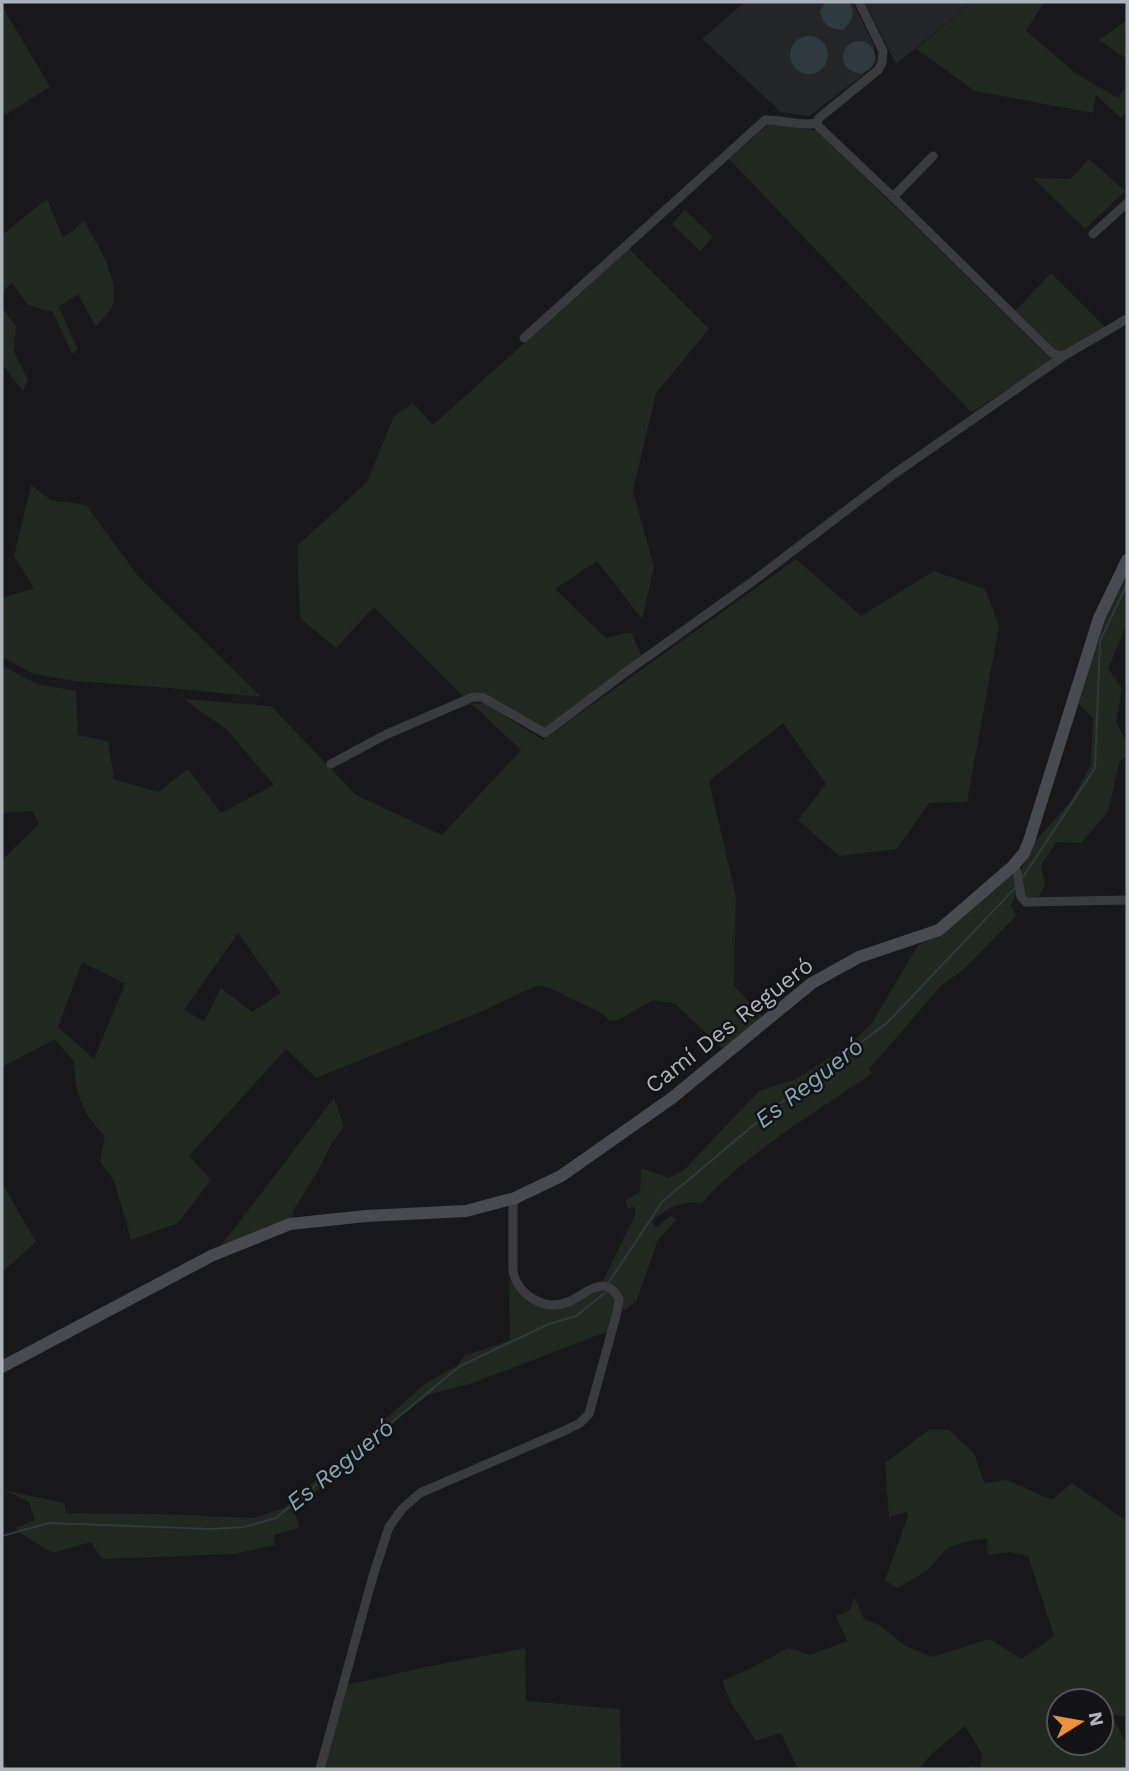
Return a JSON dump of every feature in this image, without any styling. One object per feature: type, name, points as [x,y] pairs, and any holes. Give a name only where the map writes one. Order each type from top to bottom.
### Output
[{"type":"street","points":[[524,338],[765,120],[810,125],[817,123],[819,118],[878,70],[883,51],[859,2]]},
{"type":"street","points":[[817,123],[1052,353],[1065,355]]},
{"type":"street","points":[[892,197],[933,156]]},
{"type":"street","points":[[1093,234],[1127,203]]},
{"type":"street","points":[[331,764],[386,735],[472,697],[482,696],[545,733],[752,582],[894,474],[1065,355],[1127,318]]},
{"type":"street","name":"Camí Des Regueró","points":[[2,1367],[211,1256],[290,1224],[366,1216],[466,1211],[515,1198],[561,1176],[672,1098],[812,983],[859,957],[939,930],[1013,866],[1024,853],[1099,618],[1127,560]]},
{"type":"street","points":[[1013,866],[1021,897],[1026,902],[1127,900]]},
{"type":"street","points":[[320,1769],[373,1576],[389,1528],[398,1514],[420,1493],[566,1430],[580,1423],[589,1414],[620,1303],[618,1296],[609,1288],[599,1287],[589,1289],[569,1302],[553,1305],[537,1301],[523,1292],[513,1270],[515,1198]]},
{"type":"shaded area","points":[[745,2],[852,2],[873,43],[877,60],[872,68],[809,116],[781,112],[702,39]]},
{"type":"shaded area","points":[[825,2],[849,2],[852,17],[843,30],[828,26],[823,20],[820,12]]},
{"type":"shaded area","points":[[865,2],[972,2],[896,64]]},
{"type":"shaded area","points":[[972,2],[1044,2],[1026,31],[1078,75],[1118,98],[1127,85],[1127,110],[1121,118],[1096,95],[1093,113],[975,91],[916,49]]},
{"type":"shaded area","points":[[2,6],[50,87],[5,115],[2,109]]},
{"type":"shaded area","points":[[1127,20],[1127,59],[1099,40]]},
{"type":"shaded area","points":[[809,36],[822,42],[828,55],[822,68],[809,74],[796,68],[790,55],[796,42]]},
{"type":"shaded area","points":[[859,41],[871,45],[875,57],[871,69],[859,73],[847,69],[843,57],[847,45]]},
{"type":"shaded area","points":[[770,123],[818,131],[1052,360],[974,411],[970,411],[729,159]]},
{"type":"shaded area","points":[[1089,159],[1125,191],[1085,229],[1033,178],[1070,179]]},
{"type":"shaded area","points":[[47,199],[63,238],[84,221],[106,261],[113,284],[113,305],[96,327],[78,294],[59,307],[78,350],[72,354],[53,312],[28,305],[12,283],[2,292],[2,235]]},
{"type":"shaded area","points":[[685,210],[713,237],[700,251],[672,224]]},
{"type":"shaded area","points":[[629,249],[709,329],[656,393],[633,491],[654,567],[642,619],[597,561],[555,589],[606,638],[631,632],[642,656],[551,727],[540,729],[481,692],[464,697],[374,607],[336,648],[300,618],[297,546],[367,482],[394,416],[413,403],[433,425]]},
{"type":"shaded area","points":[[1051,273],[1105,327],[1059,354],[1015,311]]},
{"type":"shaded area","points":[[2,308],[16,326],[14,352],[28,379],[23,391],[2,364]]},
{"type":"shaded area","points":[[31,485],[51,500],[86,505],[138,576],[261,697],[76,681],[34,674],[2,657],[2,598],[34,588],[14,556]]},
{"type":"shaded area","points":[[796,559],[861,616],[934,571],[985,589],[999,626],[967,802],[929,803],[897,849],[839,856],[798,820],[826,784],[783,723],[709,781],[736,897],[734,986],[762,1016],[725,1051],[675,1004],[653,1000],[618,1020],[610,1021],[601,1013],[550,988],[538,985],[478,1013],[316,1078],[286,1049],[189,1156],[211,1180],[178,1223],[131,1240],[115,1183],[100,1161],[105,1137],[87,1115],[77,1092],[74,1062],[55,1039],[2,1067],[2,860],[39,824],[32,811],[2,813],[2,666],[37,684],[76,691],[78,735],[108,741],[114,779],[158,792],[188,769],[221,813],[274,785],[227,730],[184,699],[271,706],[356,795],[442,835],[521,750],[472,704],[485,703],[543,740]],"holes":[[[238,933],[281,993],[252,1012],[221,988],[204,1021],[184,1010]],[[82,962],[125,984],[94,1059],[58,1027]]]},
{"type":"shaded area","points":[[1127,570],[1127,624],[1108,669],[1122,688],[1116,722],[1127,743],[1127,755],[1119,763],[1108,812],[1081,843],[1056,842],[1041,866],[1045,884],[1037,899],[1027,898],[1023,894],[1022,868],[1030,847],[1071,801],[1091,765],[1093,718],[1077,702],[1097,632]]},
{"type":"shaded area","points":[[1012,873],[1016,889],[1011,905],[1016,916],[963,970],[941,986],[869,1069],[872,1073],[760,1150],[701,1204],[675,1206],[652,1221],[656,1228],[670,1216],[677,1219],[658,1240],[636,1302],[623,1311],[622,1297],[602,1283],[635,1215],[635,1207],[628,1208],[625,1201],[640,1192],[641,1168],[669,1178],[684,1170],[759,1091],[796,1079],[850,1045],[872,1023],[918,945],[934,938]]},
{"type":"shaded area","points":[[334,1098],[344,1126],[293,1211],[292,1218],[220,1247]]},
{"type":"shaded area","points":[[2,1183],[36,1242],[2,1272]]},
{"type":"shaded area","points":[[509,1280],[536,1302],[551,1308],[568,1306],[598,1290],[612,1294],[615,1299],[609,1331],[470,1384],[430,1394],[400,1417],[294,1511],[300,1527],[274,1535],[275,1545],[234,1554],[102,1559],[91,1542],[53,1553],[16,1528],[35,1520],[29,1502],[4,1490],[64,1503],[66,1513],[255,1518],[284,1508],[426,1383],[458,1365],[464,1356],[510,1340]]},
{"type":"shaded area","points":[[930,1429],[949,1430],[974,1453],[984,1483],[1007,1480],[1052,1500],[1072,1483],[1127,1521],[1127,1716],[1115,1715],[1115,1687],[1045,1687],[1045,1757],[1115,1757],[1115,1721],[1127,1745],[1127,1769],[971,1769],[969,1765],[980,1768],[982,1754],[965,1726],[919,1769],[798,1769],[781,1733],[756,1741],[731,1703],[722,1681],[788,1648],[810,1655],[847,1641],[836,1616],[850,1610],[854,1597],[864,1619],[879,1625],[906,1646],[933,1657],[989,1639],[1022,1659],[1054,1636],[1028,1556],[1009,1552],[988,1555],[987,1538],[946,1549],[928,1570],[897,1588],[885,1580],[908,1516],[907,1512],[889,1517],[885,1463]]},
{"type":"shaded area","points":[[525,1648],[526,1701],[620,1709],[621,1769],[323,1769],[347,1685]]},
{"type":"waterway","name":"Es Regueró","points":[[1023,877],[1095,768],[1100,641],[1127,584]]},
{"type":"waterway","name":"Es Regueró","points":[[609,1282],[662,1202],[774,1108],[888,1022],[1015,888]]},
{"type":"waterway","name":"Es Regueró","points":[[2,1536],[49,1523],[211,1529],[244,1527],[276,1518],[460,1366],[549,1324],[576,1316],[605,1293]]}]
